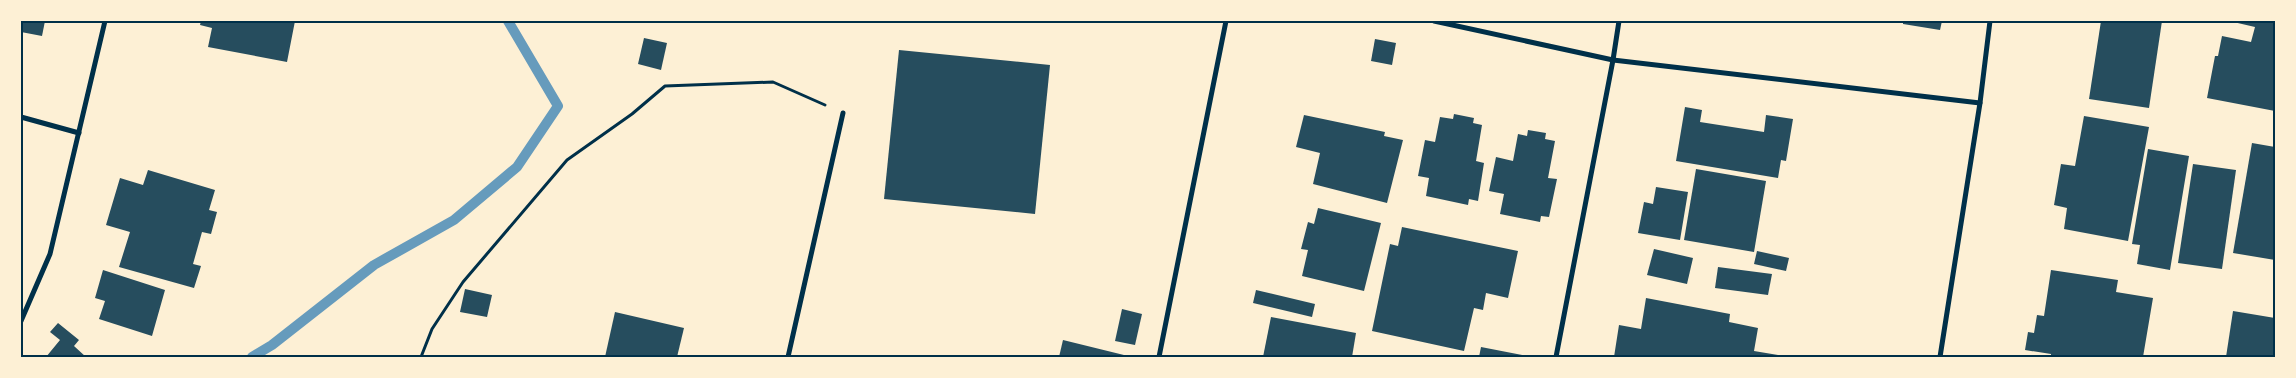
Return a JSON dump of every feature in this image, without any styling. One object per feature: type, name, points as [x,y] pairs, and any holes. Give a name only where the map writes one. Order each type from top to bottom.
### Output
[{"type":"street","points":[[21,321],[50,254],[105,21]]},
{"type":"street","points":[[1158,357],[1226,21]]},
{"type":"street","points":[[1434,21],[1613,60],[1980,103]]},
{"type":"street","points":[[1556,357],[1613,60],[1618,21]]},
{"type":"street","points":[[1940,357],[1980,103],[1990,21]]},
{"type":"street","points":[[788,357],[843,113]]},
{"type":"street","points":[[21,118],[79,134]]},
{"type":"path","points":[[421,357],[432,329],[463,282],[567,160],[632,114],[665,86],[773,82],[843,113]]},
{"type":"building","points":[[21,21],[45,21],[42,36],[21,32]]},
{"type":"building","points":[[201,21],[295,21],[287,62],[208,47],[212,28],[200,25]]},
{"type":"building","points":[[1903,21],[1942,21],[1940,30],[1903,24]]},
{"type":"building","points":[[2101,21],[2162,21],[2149,108],[2089,99]]},
{"type":"building","points":[[2229,21],[2275,21],[2275,111],[2207,98],[2215,56],[2218,56],[2222,36],[2251,42],[2255,27]]},
{"type":"building","points":[[644,38],[667,43],[661,70],[638,64]]},
{"type":"building","points":[[1375,39],[1396,43],[1392,65],[1371,61]]},
{"type":"building","points":[[899,50],[1050,65],[1035,214],[884,199]]},
{"type":"building","points":[[1685,107],[1702,110],[1700,122],[1764,132],[1766,115],[1793,119],[1786,161],[1781,160],[1778,178],[1676,161]]},
{"type":"building","points":[[1454,114],[1474,118],[1473,123],[1482,125],[1476,161],[1484,163],[1478,201],[1469,199],[1468,205],[1426,196],[1429,178],[1418,176],[1425,140],[1435,142],[1440,117],[1453,119]]},
{"type":"building","points":[[1304,115],[1385,132],[1384,136],[1403,140],[1387,203],[1313,184],[1320,153],[1296,147]]},
{"type":"building","points":[[2084,116],[2149,127],[2128,241],[2064,229],[2067,208],[2054,205],[2061,164],[2075,166]]},
{"type":"building","points":[[1528,130],[1546,133],[1545,139],[1555,141],[1548,178],[1557,179],[1549,217],[1541,216],[1540,222],[1500,214],[1504,194],[1489,191],[1496,157],[1513,161],[1518,134],[1527,136]]},
{"type":"building","points":[[2252,143],[2275,147],[2275,260],[2233,253]]},
{"type":"building","points":[[2148,149],[2189,156],[2170,270],[2137,264],[2140,245],[2132,244]]},
{"type":"building","points":[[2193,164],[2236,170],[2222,269],[2178,263]]},
{"type":"building","points":[[1696,169],[1766,181],[1754,252],[1684,240]]},
{"type":"building","points":[[148,170],[215,190],[209,210],[217,212],[211,234],[202,232],[193,264],[201,266],[194,288],[119,267],[130,232],[106,225],[120,178],[143,185]]},
{"type":"building","points":[[1656,187],[1688,192],[1680,240],[1638,233],[1644,202],[1653,204]]},
{"type":"building","points":[[1318,208],[1381,223],[1364,291],[1302,276],[1308,250],[1301,249],[1308,222],[1314,224]]},
{"type":"building","points":[[1402,227],[1518,251],[1508,298],[1486,293],[1483,310],[1474,308],[1464,351],[1372,331],[1390,244],[1398,246]]},
{"type":"building","points":[[1654,249],[1693,258],[1687,284],[1647,275]]},
{"type":"building","points":[[1757,251],[1789,258],[1786,271],[1754,264]]},
{"type":"building","points":[[1718,267],[1772,274],[1768,295],[1715,288]]},
{"type":"building","points":[[103,270],[165,290],[152,336],[99,319],[105,301],[95,298]]},
{"type":"building","points":[[2051,270],[2118,280],[2116,292],[2153,298],[2143,357],[2051,357],[2051,354],[2025,350],[2028,332],[2034,333],[2037,315],[2044,316]]},
{"type":"building","points":[[465,289],[492,295],[487,317],[460,312]]},
{"type":"building","points":[[1256,290],[1315,304],[1312,317],[1253,303]]},
{"type":"building","points":[[1646,298],[1730,314],[1729,322],[1758,328],[1754,351],[1778,355],[1778,357],[1614,357],[1619,325],[1641,329]]},
{"type":"building","points":[[1122,309],[1142,314],[1135,345],[1115,341]]},
{"type":"building","points":[[2233,311],[2275,318],[2275,357],[2226,357]]},
{"type":"building","points":[[615,312],[684,328],[677,357],[605,357]]},
{"type":"building","points":[[1271,317],[1356,333],[1352,357],[1263,357]]},
{"type":"building","points":[[58,323],[79,340],[74,346],[86,357],[46,357],[60,340],[50,332]]},
{"type":"building","points":[[1063,340],[1128,356],[1128,357],[1059,357]]},
{"type":"building","points":[[1481,347],[1527,356],[1527,357],[1479,357]]},
{"type":"waterway","points":[[252,357],[272,345],[374,265],[454,220],[517,167],[558,106],[508,21]]}]
